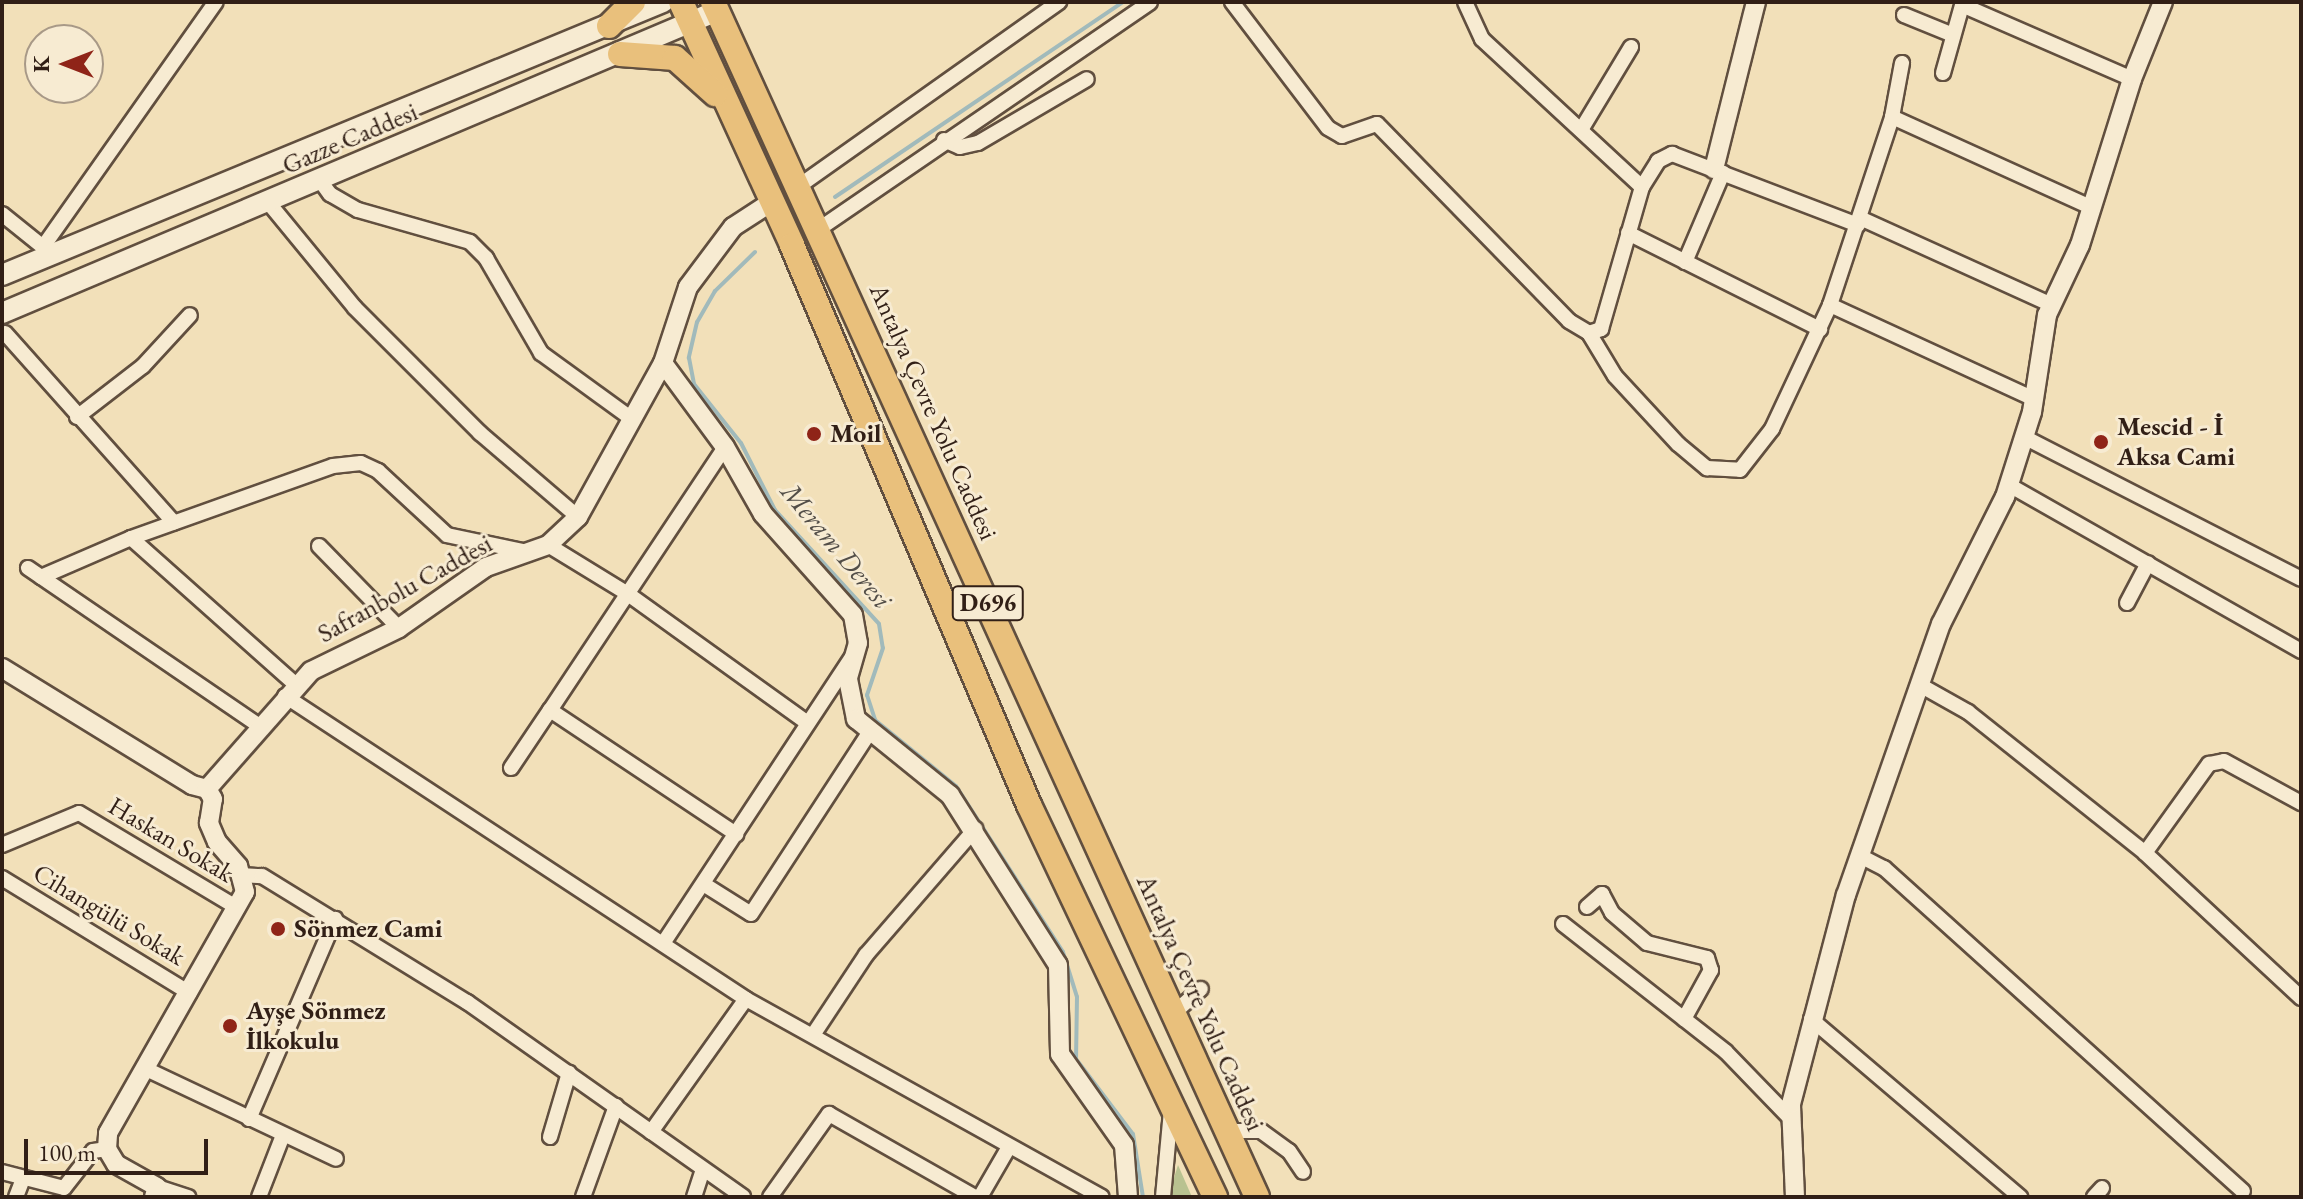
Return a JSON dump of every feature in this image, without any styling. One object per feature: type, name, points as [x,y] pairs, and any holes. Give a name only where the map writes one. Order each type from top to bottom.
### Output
[{"type":"highway","points":[[609,26],[633,2]]},
{"type":"highway","name":"Antalya Çevre Yolu Caddesi","points":[[715,6],[1257,1197]]},
{"type":"highway","name":"D696","points":[[686,12],[773,201],[1029,805],[1215,1197]]},
{"type":"highway","points":[[620,54],[675,58],[708,84],[733,116]]},
{"type":"main road","name":"Gazze Caddesi","points":[[2,275],[47,249],[663,2]]},
{"type":"main road","name":"Gazze Caddesi","points":[[4,323],[319,179],[620,54],[686,12],[715,6]]},
{"type":"street","points":[[2,214],[47,249],[216,2]]},
{"type":"street","points":[[799,186],[1059,2]]},
{"type":"street","points":[[819,229],[944,140],[1150,2]]},
{"type":"street","points":[[1232,2],[1328,128],[1342,136],[1377,124],[1525,278],[1589,333],[1615,376],[1678,444],[1707,468],[1725,472],[1740,470],[1772,429],[1820,329],[1892,117],[1902,63]]},
{"type":"street","points":[[1465,2],[1482,39],[1642,187]]},
{"type":"street","points":[[1685,262],[1718,171],[1756,2]]},
{"type":"street","points":[[1795,1197],[1791,1119],[1811,1019],[1860,856],[1941,624],[2009,485],[2034,399],[2052,305],[2080,245],[2090,207],[2114,150],[2132,79],[2163,2]]},
{"type":"street","points":[[1943,73],[1962,3],[2132,79]]},
{"type":"street","points":[[1904,15],[1953,35]]},
{"type":"street","points":[[1581,130],[1631,47]]},
{"type":"street","points":[[944,140],[960,147],[978,143],[1087,79]]},
{"type":"street","points":[[1892,117],[2090,207]]},
{"type":"street","points":[[1589,333],[1601,329],[1642,187],[1658,161],[1672,154],[1859,221],[2052,305]]},
{"type":"street","points":[[319,179],[330,194],[358,210],[470,242],[486,258],[541,353],[632,419]]},
{"type":"street","name":"Safranbolu Caddesi","points":[[207,789],[290,690],[399,628],[486,567],[548,545],[578,517],[663,363],[675,316],[701,267],[733,227],[773,201]]},
{"type":"street","points":[[268,202],[366,318],[480,433],[578,517]]},
{"type":"street","points":[[1628,233],[1820,329]]},
{"type":"street","points":[[1830,305],[2034,399]]},
{"type":"street","points":[[77,417],[143,366],[190,315]]},
{"type":"street","points":[[4,323],[77,417],[174,523]]},
{"type":"street","points":[[663,363],[725,447],[763,514],[853,615],[858,643],[705,885],[664,942]]},
{"type":"street","points":[[2024,437],[2301,579]]},
{"type":"street","points":[[511,768],[725,447]]},
{"type":"street","points":[[41,577],[131,538],[333,466],[361,463],[378,471],[447,535],[529,552]]},
{"type":"street","points":[[2009,485],[2301,651]]},
{"type":"street","points":[[131,538],[290,690],[746,999],[1102,1197]]},
{"type":"street","points":[[548,545],[628,594],[806,722]]},
{"type":"street","points":[[319,546],[399,628]]},
{"type":"street","points":[[2127,603],[2148,563]]},
{"type":"street","points":[[28,568],[261,727]]},
{"type":"street","points":[[851,658],[849,699],[869,733],[926,771],[975,829],[1058,965],[1060,1054],[1124,1145],[1128,1197]]},
{"type":"street","points":[[2,668],[207,789],[213,799],[209,823],[240,875],[245,892],[238,908],[108,1133],[107,1149],[116,1164],[156,1192],[188,1197]]},
{"type":"street","points":[[1920,685],[1968,712],[2145,853],[2301,998]]},
{"type":"street","points":[[550,710],[736,834]]},
{"type":"street","points":[[705,885],[751,914],[869,733]]},
{"type":"street","points":[[2145,853],[2209,764],[2224,761],[2301,803]]},
{"type":"street","name":"Haskan Sokak","points":[[2,845],[79,813],[238,908]]},
{"type":"street","points":[[813,1035],[866,955],[975,829]]},
{"type":"street","points":[[1860,856],[1884,868],[2243,1191]]},
{"type":"street","points":[[240,875],[262,876],[335,919],[569,1073],[743,1197]]},
{"type":"street","name":"Cihangülü Sokak","points":[[2,878],[190,993]]},
{"type":"street","points":[[1587,907],[1602,894],[1612,913],[1647,943],[1707,958],[1711,970],[1684,1019]]},
{"type":"street","points":[[249,1119],[335,919]]},
{"type":"street","points":[[1563,924],[1757,1081],[1791,1119]]},
{"type":"street","points":[[1174,1013],[1201,989]]},
{"type":"street","points":[[651,1132],[746,999]]},
{"type":"street","points":[[1811,1019],[2020,1197]]},
{"type":"street","points":[[146,1069],[336,1159]]},
{"type":"street","points":[[550,1137],[569,1073]]},
{"type":"street","points":[[1163,1197],[1171,1104]]},
{"type":"street","points":[[583,1197],[616,1106]]},
{"type":"street","points":[[770,1197],[829,1114],[977,1197],[1009,1147]]},
{"type":"street","points":[[1228,1131],[1261,1131],[1289,1151],[1303,1172]]},
{"type":"street","points":[[259,1197],[283,1135]]},
{"type":"street","points":[[2,1172],[64,1188],[93,1151],[107,1149]]},
{"type":"street","points":[[694,1197],[703,1170]]},
{"type":"street","points":[[16,1197],[23,1179]]},
{"type":"green space","points":[[1178,1165],[1192,1197],[1168,1197]]},
{"type":"waterway","name":"Meram Deresi","points":[[835,197],[1123,2]]},
{"type":"waterway","name":"Meram Deresi","points":[[755,252],[715,291],[697,322],[689,358],[694,384],[741,443],[775,510],[879,624],[883,648],[867,695],[875,720],[956,786],[1063,952],[1077,997],[1076,1059],[1133,1134],[1143,1197]]},
{"type":"place","name":"Moil","points":[[814,434]]},
{"type":"place","name":"Mescid - İ Aksa Cami","points":[[2101,442]]},
{"type":"place","name":"Sönmez Cami","points":[[278,929]]},
{"type":"place","name":"Ayşe Sönmez İlkokulu","points":[[230,1026]]}]
